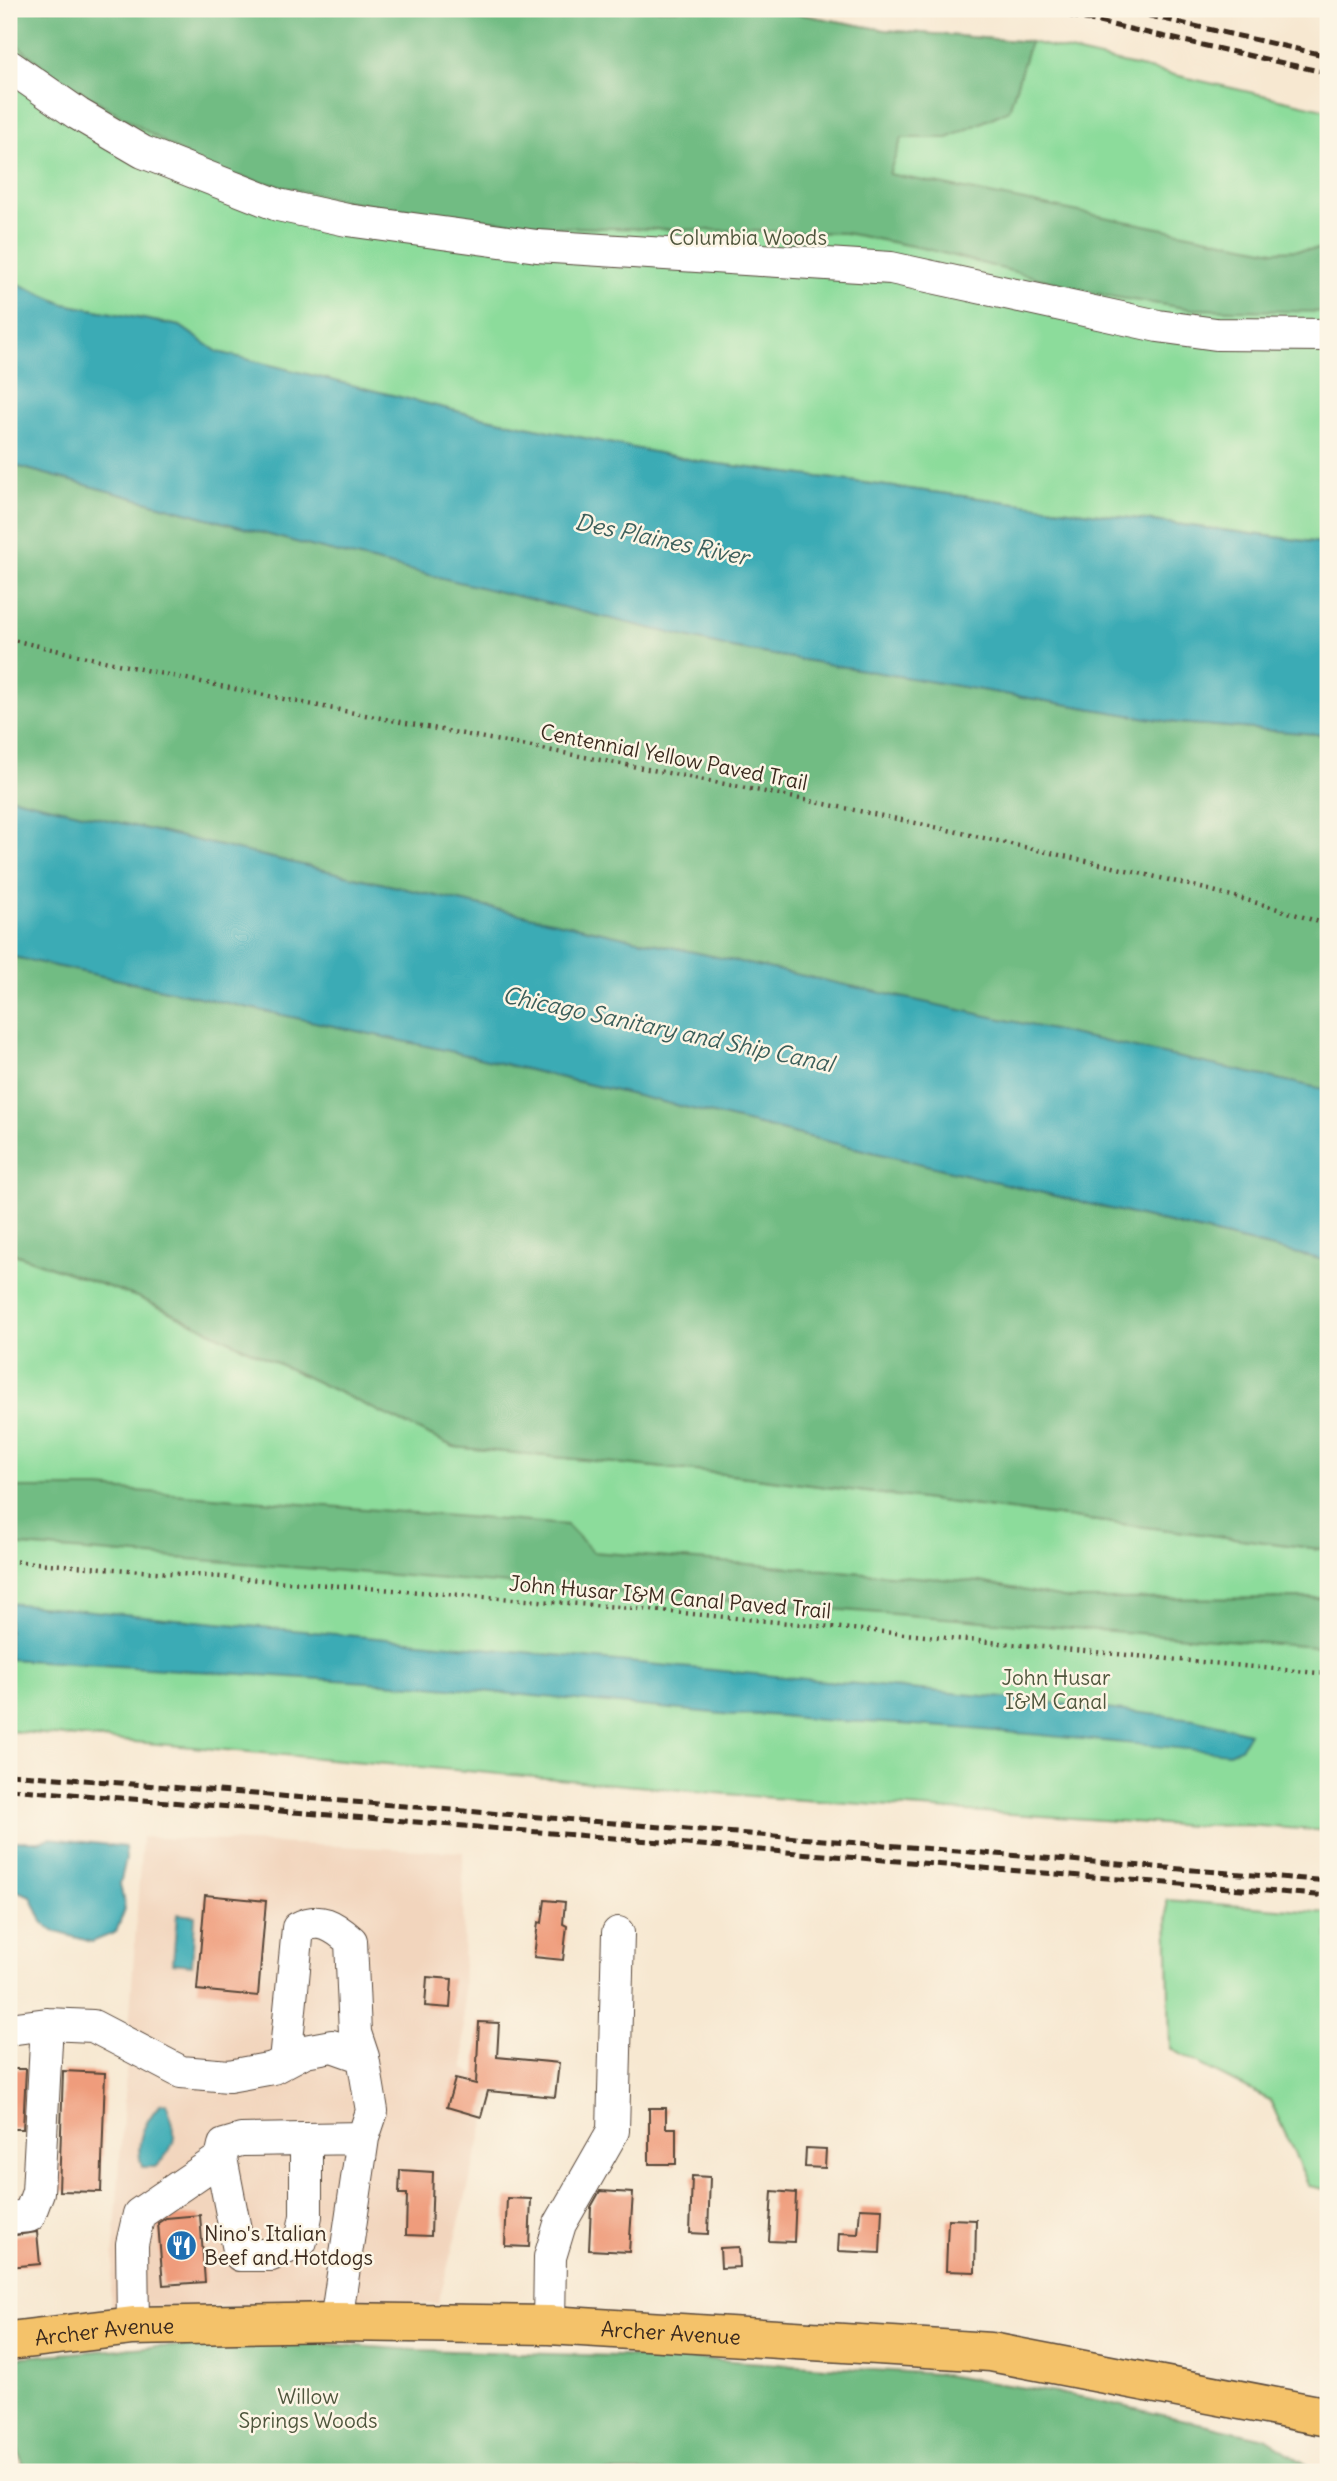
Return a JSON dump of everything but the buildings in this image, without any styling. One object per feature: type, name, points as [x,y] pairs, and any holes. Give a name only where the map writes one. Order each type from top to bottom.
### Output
[{"type":"main road","name":"Archer Avenue","points":[[9,2341],[133,2326],[336,2322],[549,2325],[991,2352],[1328,2417]]},
{"type":"lane","points":[[9,66],[78,114],[143,152],[278,205],[347,220],[537,246],[891,268],[1158,326],[1216,334],[1328,335]]},
{"type":"lane","points":[[285,2061],[298,1928],[308,1922],[331,1923],[351,1941],[355,2033],[363,2057],[372,2111],[363,2138],[336,2322]]},
{"type":"lane","points":[[549,2325],[550,2257],[560,2224],[612,2130],[618,1933]]},
{"type":"lane","points":[[9,2218],[29,2216],[38,2192],[47,2024]]},
{"type":"lane","points":[[9,2029],[47,2024],[93,2026],[181,2072],[229,2076],[273,2068],[305,2051],[332,2046],[363,2057]]},
{"type":"lane","points":[[306,2139],[306,2216],[301,2241],[271,2255],[240,2255],[221,2158],[224,2145],[241,2140],[363,2138]]},
{"type":"lane","points":[[133,2326],[132,2244],[139,2214],[221,2158]]},
{"type":"path","name":"Centennial Yellow Paved Trail","points":[[9,639],[170,678],[833,803],[1249,898],[1328,925]]},
{"type":"path","name":"John Husar I&M Canal Paved Trail","points":[[9,1560],[619,1606],[1328,1674]]},
{"type":"shaded area","points":[[142,1837],[463,1852],[464,2068],[494,2088],[438,2304],[110,2307]]},
{"type":"green space","name":"Columbia Woods","points":[[9,9],[771,9],[885,30],[1030,42],[1328,110],[1328,544],[697,461],[477,416],[217,352],[180,326],[64,304],[9,280]]},
{"type":"green space","points":[[9,9],[771,9],[885,30],[1030,42],[1009,110],[948,138],[902,138],[889,174],[1274,251],[1328,249],[1328,312],[1191,309],[1107,296],[927,249],[845,233],[563,227],[453,217],[345,201],[210,170],[48,71],[9,38]]},
{"type":"green space","points":[[9,464],[314,547],[732,648],[1177,723],[1328,735],[1328,1090],[436,896],[9,797]]},
{"type":"green space","points":[[9,956],[454,1052],[1328,1261],[1328,1550],[715,1473],[454,1447],[140,1298],[15,1254],[9,1255]]},
{"type":"green space","name":"John Husar I&M Canal","points":[[14,1254],[140,1298],[454,1447],[715,1473],[1328,1550],[1328,1831],[1245,1825],[1192,1826],[773,1798],[9,1731],[9,1498],[99,1488],[9,1488],[9,1255]]},
{"type":"green space","points":[[9,1488],[99,1488],[567,1525],[593,1552],[980,1582],[1069,1599],[1328,1598],[1328,1648],[9,1545]]},
{"type":"green space","points":[[1167,1900],[1328,1913],[1328,2190],[1309,2186],[1270,2100],[1170,2049]]},
{"type":"green space","name":"Willow Springs Woods","points":[[308,2343],[417,2350],[685,2358],[937,2374],[1087,2398],[1265,2438],[1318,2472],[24,2472],[9,2413],[9,2358],[147,2347]]},
{"type":"water","name":"Des Plaines River","points":[[9,280],[64,304],[180,326],[218,352],[477,416],[697,461],[1328,544],[1328,735],[1177,723],[732,648],[314,547],[9,464]]},
{"type":"water","name":"Chicago Sanitary and Ship Canal","points":[[9,797],[436,896],[1328,1090],[1328,1261],[454,1052],[9,956]]},
{"type":"water","points":[[9,1603],[1036,1701],[1194,1719],[1249,1733],[1240,1748],[1229,1753],[936,1726],[733,1715],[428,1686],[9,1659]]},
{"type":"water","points":[[50,1838],[125,1847],[126,1859],[120,1884],[125,1909],[116,1932],[92,1942],[53,1931],[42,1922],[31,1896],[9,1888],[9,1841],[39,1841]]},
{"type":"water","points":[[177,1914],[195,1916],[192,1965],[173,1963]]},
{"type":"water","points":[[166,2103],[174,2130],[172,2144],[155,2167],[142,2167],[139,2149],[142,2133],[154,2111],[160,2104]]},
{"type":"railway","points":[[1040,9],[1328,73]]},
{"type":"railway","points":[[1119,9],[1328,56]]},
{"type":"railway","points":[[9,1774],[1328,1881]]},
{"type":"railway","points":[[9,1789],[1328,1896]]},
{"type":"place","name":"Nino's Italian Beef and Hotdogs","points":[[181,2245]]}]
